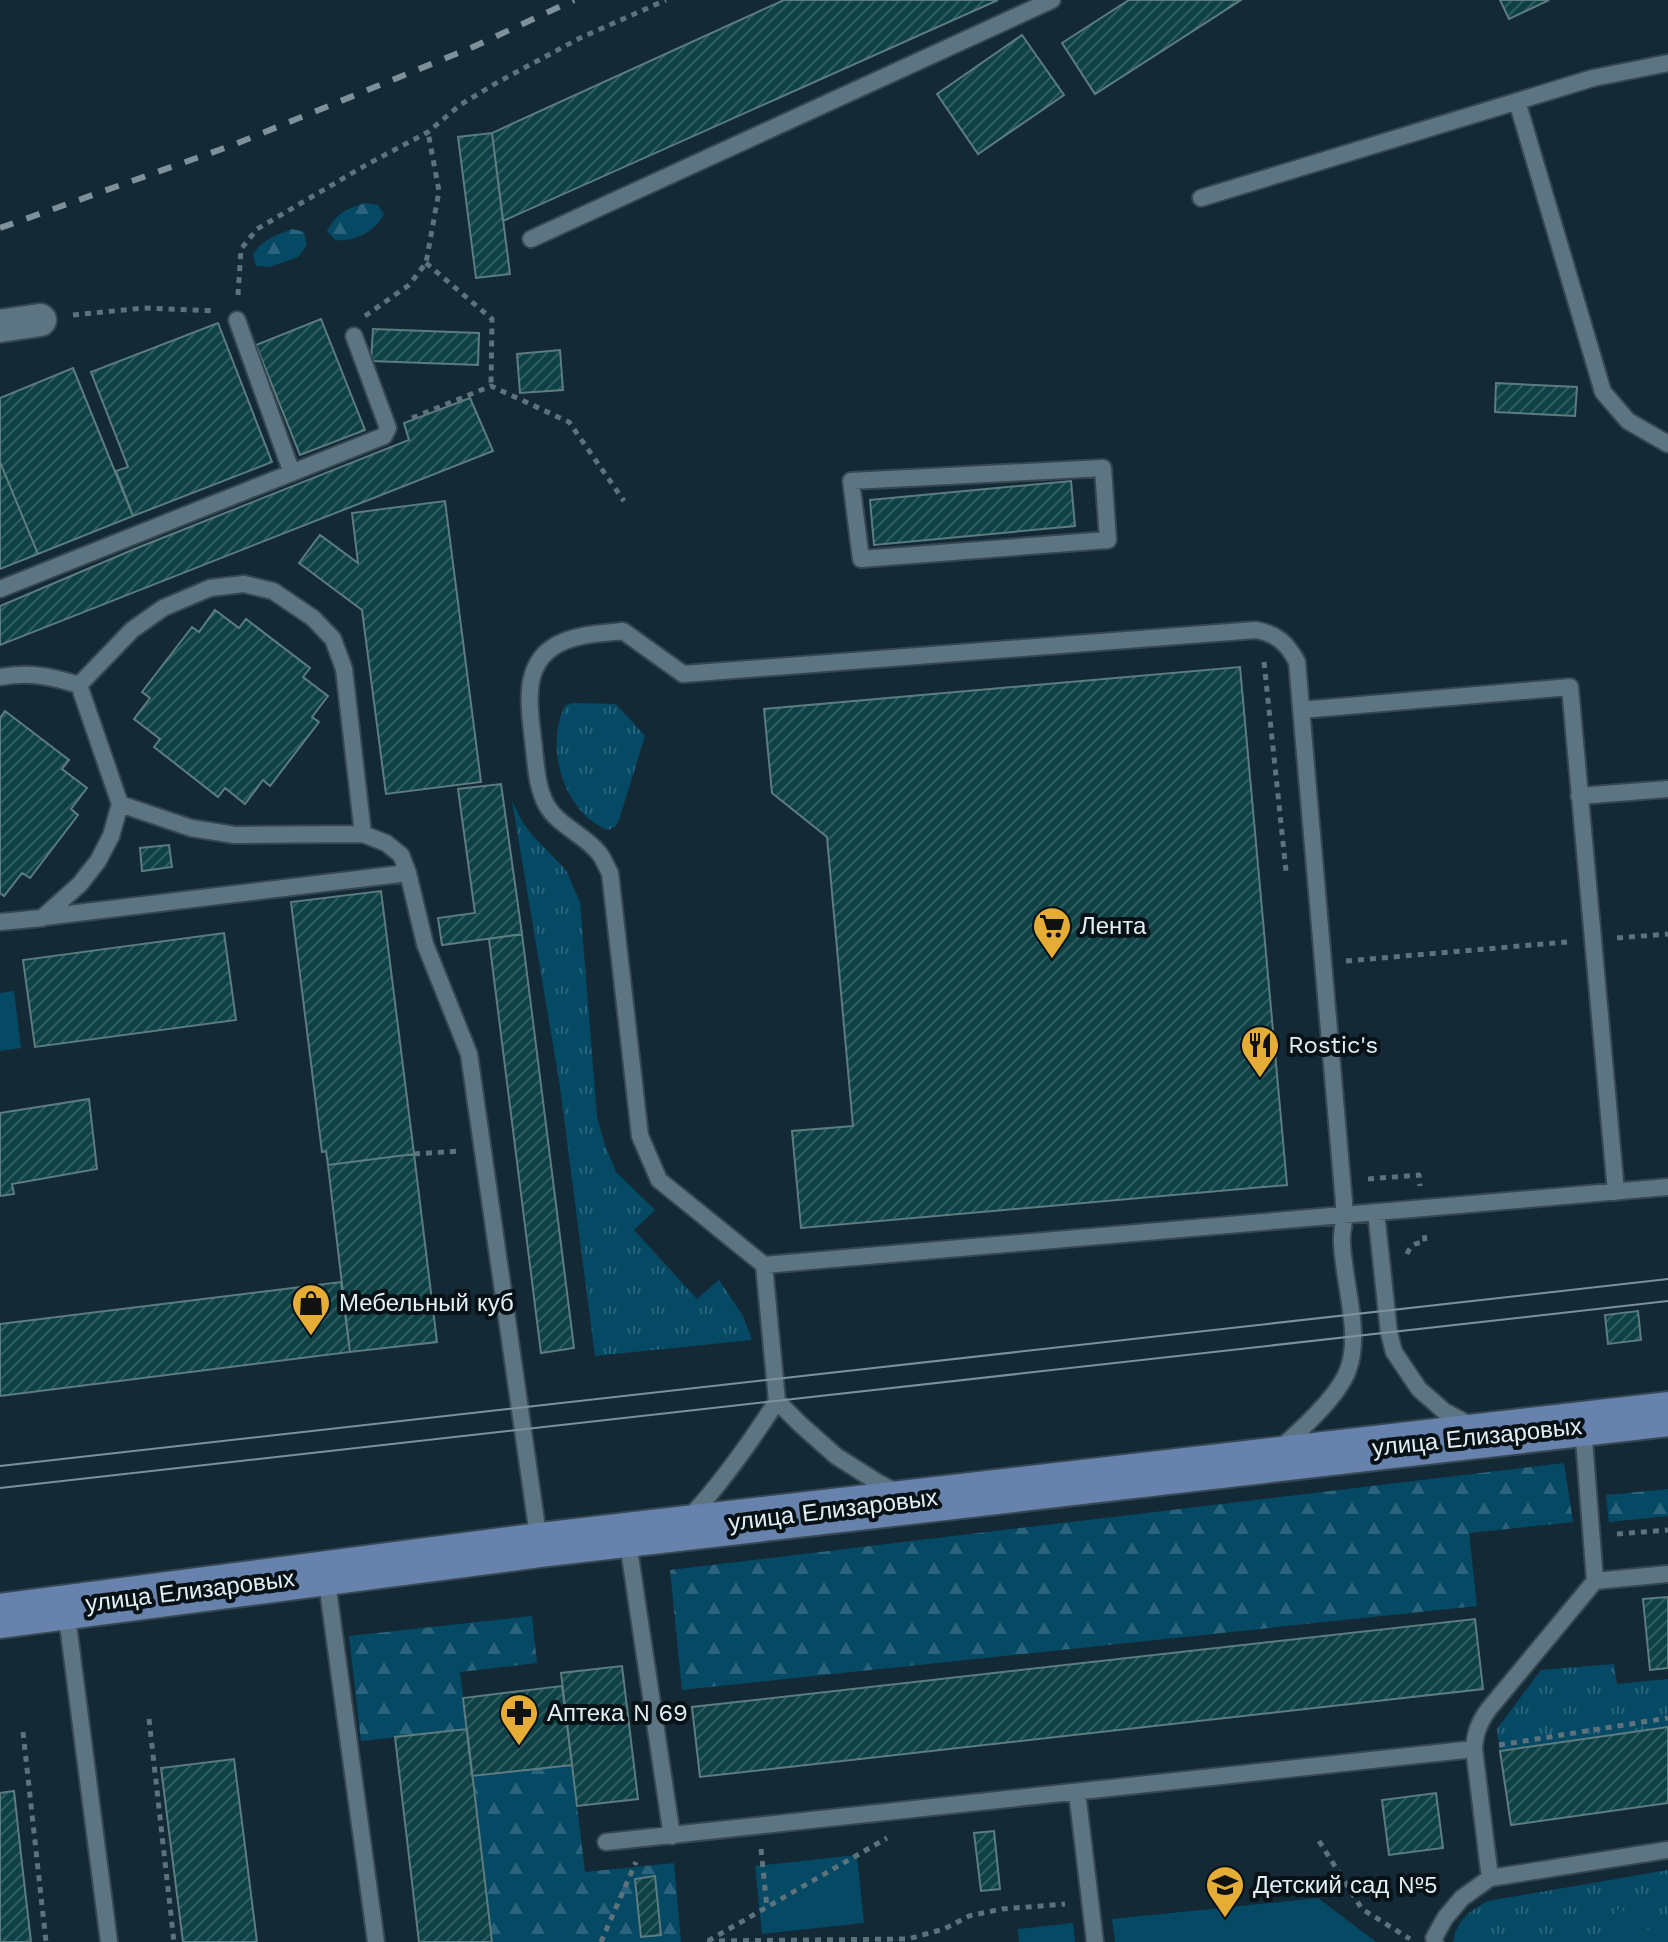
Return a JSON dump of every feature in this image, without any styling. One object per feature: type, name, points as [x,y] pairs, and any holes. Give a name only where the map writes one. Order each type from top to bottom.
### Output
[{"type":"main road","name":"улица Елизаровых","points":[[0,1616],[540,1545],[1668,1414]]},
{"type":"street","points":[[0,326],[40,320]]},
{"type":"lane","points":[[531,239],[1052,0]]},
{"type":"lane","points":[[1201,198],[1593,78],[1668,63]]},
{"type":"lane","points":[[1517,101],[1603,392],[1628,421],[1668,444]]},
{"type":"lane","points":[[237,320],[292,473]]},
{"type":"lane","points":[[0,589],[384,436],[388,428],[354,336]]},
{"type":"lane","points":[[1103,468],[1108,540],[861,559],[851,481],[1103,468]]},
{"type":"lane","points":[[79,685],[132,630],[163,608],[210,588],[244,584],[273,591],[313,618],[333,639],[344,669],[363,834]]},
{"type":"lane","points":[[1266,1461],[1305,1426],[1340,1387],[1353,1352],[1342,1241],[1345,1215],[1297,662],[1291,650],[1270,633],[1256,630],[683,674],[623,631],[574,638],[557,645],[543,656],[528,689],[539,788],[560,822],[598,852],[610,873],[640,1136],[659,1180],[764,1265],[1345,1215],[1422,1208],[1616,1192],[1668,1187]]},
{"type":"lane","points":[[0,677],[20,674],[50,676],[79,685]]},
{"type":"lane","points":[[42,918],[80,884],[98,861],[111,836],[120,804],[79,685]]},
{"type":"lane","points":[[1301,710],[1570,687],[1616,1192]]},
{"type":"lane","points":[[1579,796],[1668,789]]},
{"type":"lane","points":[[120,804],[191,828],[235,835],[363,834],[386,843],[401,855],[425,944],[469,1054],[540,1545]]},
{"type":"lane","points":[[0,922],[408,873]]},
{"type":"lane","points":[[1376,1212],[1394,1352],[1419,1389],[1444,1411],[1488,1434]]},
{"type":"lane","points":[[678,1529],[737,1462],[777,1401],[764,1265]]},
{"type":"lane","points":[[777,1401],[836,1456],[913,1501]]},
{"type":"lane","points":[[1490,1878],[1475,1736],[1482,1718],[1595,1581],[1583,1425]]},
{"type":"lane","points":[[627,1535],[672,1836]]},
{"type":"lane","points":[[325,1573],[376,1942]]},
{"type":"lane","points":[[1595,1581],[1668,1574]]},
{"type":"lane","points":[[66,1607],[109,1942]]},
{"type":"lane","points":[[606,1842],[1474,1749]]},
{"type":"lane","points":[[1077,1792],[1095,1942]]},
{"type":"lane","points":[[1435,1942],[1434,1938],[1445,1918],[1462,1898],[1490,1878],[1668,1850]]},
{"type":"path","points":[[40,320],[144,308],[216,311],[237,320],[241,249],[257,229],[428,132],[460,105],[498,82],[580,38],[666,0]]},
{"type":"path","points":[[354,336],[356,324],[409,285],[426,263],[439,191],[428,132]]},
{"type":"path","points":[[426,263],[492,319],[491,386]]},
{"type":"path","points":[[388,428],[491,386],[569,422],[624,501]]},
{"type":"path","points":[[1263,651],[1287,885]]},
{"type":"path","points":[[1323,963],[1668,934]]},
{"type":"path","points":[[414,1154],[482,1150]]},
{"type":"path","points":[[1342,1180],[1419,1175],[1425,1242],[1410,1247],[1406,1257]]},
{"type":"path","points":[[1592,1536],[1668,1530]]},
{"type":"path","points":[[1474,1749],[1668,1718]]},
{"type":"path","points":[[149,1719],[174,1942]]},
{"type":"path","points":[[23,1732],[46,1942]]},
{"type":"path","points":[[707,1942],[895,1834]]},
{"type":"path","points":[[760,1838],[767,1908]]},
{"type":"path","points":[[601,1942],[646,1839]]},
{"type":"path","points":[[1319,1841],[1362,1909],[1414,1942]]},
{"type":"path","points":[[707,1942],[908,1939],[944,1929],[969,1916],[1002,1909],[1090,1902]]},
{"type":"green space","points":[[365,203],[378,205],[384,214],[380,220],[364,234],[335,240],[327,231],[334,220],[347,210]]},
{"type":"green space","points":[[292,229],[304,232],[307,245],[298,257],[270,267],[256,266],[253,255],[260,245]]},
{"type":"green space","points":[[571,703],[616,704],[645,736],[619,820],[615,827],[608,830],[580,809],[562,777],[558,759],[559,722],[565,706]]},
{"type":"green space","points":[[512,801],[533,836],[566,870],[580,902],[597,1117],[616,1172],[655,1210],[634,1230],[697,1299],[719,1280],[743,1316],[752,1340],[595,1356],[559,1080]]},
{"type":"green space","points":[[14,991],[21,1048],[0,1051],[0,993]]},
{"type":"green space","points":[[1564,1463],[1573,1522],[1469,1533],[1477,1606],[682,1690],[670,1570]]},
{"type":"green space","points":[[1668,1489],[1668,1516],[1609,1522],[1606,1495]]},
{"type":"green space","points":[[532,1616],[537,1663],[460,1672],[467,1729],[361,1741],[349,1636]]},
{"type":"green space","points":[[1614,1664],[1617,1684],[1668,1679],[1668,1727],[1500,1751],[1497,1729],[1541,1670]]},
{"type":"green space","points":[[572,1765],[585,1872],[674,1863],[681,1942],[492,1942],[472,1776]]},
{"type":"green space","points":[[857,1855],[864,1923],[762,1934],[755,1866]]},
{"type":"green space","points":[[1668,1870],[1668,1942],[1453,1942],[1465,1917],[1488,1901]]},
{"type":"green space","name":"Детский сад №5","points":[[1318,1898],[1376,1942],[1115,1942],[1112,1919]]},
{"type":"green space","points":[[1619,1908],[1665,1942],[1592,1942]]},
{"type":"green space","points":[[1073,1923],[1075,1942],[1019,1942],[1018,1929]]},
{"type":"building","points":[[784,0],[998,0],[503,221],[492,133]]},
{"type":"building","points":[[1129,0],[1241,0],[1095,94],[1062,43]]},
{"type":"building","points":[[1500,0],[1549,0],[1509,19]]},
{"type":"building","points":[[1022,35],[1064,95],[978,154],[937,94]]},
{"type":"building","points":[[492,133],[510,274],[476,278],[458,137]]},
{"type":"building","points":[[321,319],[365,430],[300,455],[256,345]]},
{"type":"building","points":[[218,323],[272,462],[133,516],[116,471],[128,467],[91,372]]},
{"type":"building","points":[[373,329],[479,333],[478,365],[371,361]]},
{"type":"building","points":[[560,350],[563,390],[520,393],[517,354]]},
{"type":"building","points":[[73,368],[133,516],[38,554],[0,462],[0,398]]},
{"type":"building","points":[[1496,383],[1577,387],[1575,416],[1495,412]]},
{"type":"building","points":[[470,398],[493,451],[0,645],[0,606],[409,440],[404,423]]},
{"type":"building","points":[[0,462],[38,554],[0,569]]},
{"type":"building","points":[[1071,481],[1075,526],[874,545],[870,500]]},
{"type":"building","points":[[445,501],[481,782],[386,794],[362,610],[299,563],[320,535],[358,563],[352,513]]},
{"type":"building","points":[[215,610],[239,628],[246,619],[310,668],[303,677],[328,696],[312,717],[319,722],[270,786],[263,780],[245,804],[225,788],[218,797],[154,747],[160,739],[134,719],[150,698],[142,692],[192,627],[199,632]]},
{"type":"building","name":"Лента","points":[[1240,667],[1287,1185],[801,1228],[792,1131],[853,1126],[827,837],[772,793],[764,709]]},
{"type":"building","points":[[5,711],[69,760],[62,769],[87,788],[71,809],[78,815],[30,878],[22,873],[4,896],[0,893],[0,718]]},
{"type":"building","points":[[501,784],[522,934],[442,945],[438,918],[475,913],[458,789]]},
{"type":"building","points":[[169,845],[172,867],[142,871],[140,848]]},
{"type":"building","points":[[381,891],[414,1154],[328,1165],[326,1151],[322,1152],[291,902]]},
{"type":"building","points":[[224,933],[236,1020],[35,1047],[23,960]]},
{"type":"building","points":[[522,934],[574,1348],[541,1353],[489,939]]},
{"type":"building","points":[[89,1099],[97,1169],[12,1184],[14,1194],[0,1196],[0,1113]]},
{"type":"building","points":[[414,1154],[437,1342],[350,1352],[328,1165]]},
{"type":"building","points":[[341,1282],[350,1352],[0,1396],[0,1324]]},
{"type":"building","points":[[1638,1311],[1641,1340],[1608,1344],[1605,1315]]},
{"type":"building","points":[[1668,1597],[1668,1668],[1650,1670],[1643,1599]]},
{"type":"building","points":[[1475,1619],[1483,1689],[700,1777],[692,1707]]},
{"type":"building","points":[[622,1666],[638,1799],[577,1806],[561,1673]]},
{"type":"building","name":"Аптека N 69","points":[[562,1686],[572,1765],[472,1776],[463,1698]]},
{"type":"building","points":[[1668,1727],[1668,1803],[1511,1825],[1500,1751]]},
{"type":"building","points":[[467,1729],[492,1942],[419,1942],[395,1737]]},
{"type":"building","points":[[234,1759],[257,1942],[183,1942],[161,1768]]},
{"type":"building","points":[[14,1791],[31,1942],[0,1942],[0,1793]]},
{"type":"building","points":[[1436,1793],[1443,1848],[1389,1855],[1382,1800]]},
{"type":"building","points":[[994,1831],[1000,1889],[981,1891],[974,1833]]},
{"type":"building","points":[[655,1876],[661,1935],[641,1937],[635,1879]]},
{"type":"tram line","points":[[0,1466],[1668,1279]]},
{"type":"tram line","points":[[0,1488],[1668,1301]]},
{"type":"railway","points":[[0,228],[233,145],[473,47],[574,0]]},
{"type":"place","name":"Лента","points":[[1052,960]]},
{"type":"place","name":"Rostic's","points":[[1260,1079]]},
{"type":"place","name":"Мебельный куб","points":[[311,1337]]},
{"type":"place","name":"Аптека N 69","points":[[519,1747]]},
{"type":"place","name":"Детский сад №5","points":[[1225,1919]]}]
